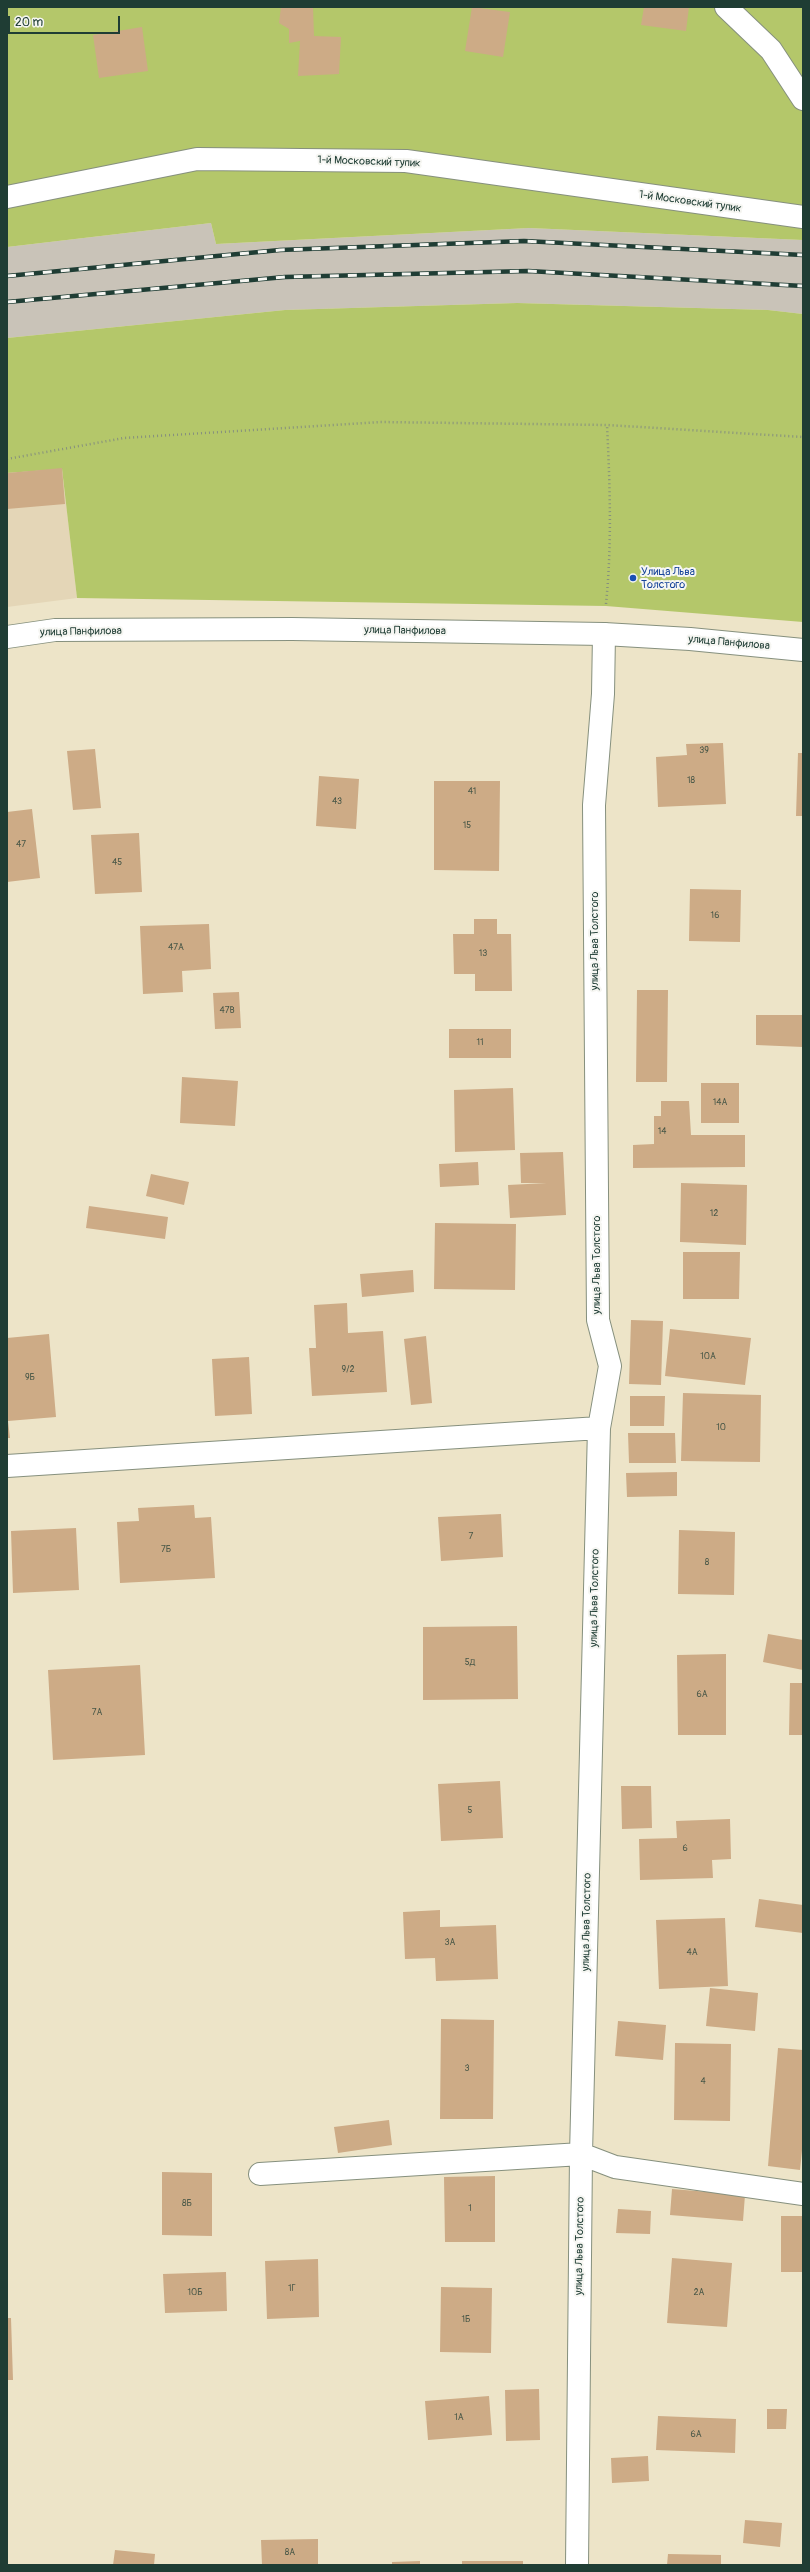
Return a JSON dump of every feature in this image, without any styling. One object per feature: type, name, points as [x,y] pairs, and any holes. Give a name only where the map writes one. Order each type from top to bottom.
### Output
[{"type":"street","points":[[726,7],[771,50],[803,99]]},
{"type":"street","name":"1-й Московский тупик","points":[[7,197],[197,159],[406,161],[803,216]]},
{"type":"street","name":"улица Панфилова","points":[[7,636],[55,630],[292,630],[604,634],[690,639],[803,650]]},
{"type":"street","name":"улица Льва Толстого","points":[[576,2565],[581,2154],[599,1428],[610,1366],[598,1312],[594,805],[603,694],[604,634]]},
{"type":"street","points":[[7,1466],[599,1428]]},
{"type":"street","points":[[260,2174],[581,2154],[615,2168],[803,2194]]},
{"type":"path","points":[[7,459],[124,438],[380,422],[607,425],[803,437]]},
{"type":"path","points":[[606,606],[611,550],[611,494],[607,425]]},
{"type":"shaded area","points":[[211,223],[216,244],[529,228],[803,240],[803,314],[768,310],[517,303],[285,310],[7,338],[7,247]]},
{"type":"shaded area","points":[[62,468],[77,598],[7,607],[7,473]]},
{"type":"green space","points":[[7,7],[803,7],[803,240],[529,228],[216,244],[211,223],[7,247]]},
{"type":"green space","points":[[517,303],[768,310],[803,314],[803,622],[606,606],[77,598],[62,469],[7,473],[7,338],[285,310]]},
{"type":"building","points":[[281,7],[313,7],[314,36],[341,37],[339,74],[298,76],[300,41],[289,43],[289,29],[279,23]]},
{"type":"building","points":[[472,7],[510,12],[503,57],[465,51]]},
{"type":"building","points":[[644,7],[689,7],[686,31],[641,25]]},
{"type":"building","points":[[142,27],[148,71],[99,78],[93,35]]},
{"type":"building","points":[[62,468],[65,504],[7,509],[7,473]]},
{"type":"building","points":[[723,743],[726,804],[658,807],[656,757],[687,755],[686,744]]},
{"type":"building","points":[[95,749],[101,808],[73,810],[67,751]]},
{"type":"building","points":[[798,753],[803,753],[803,816],[796,816]]},
{"type":"building","points":[[319,776],[359,779],[356,829],[316,826]]},
{"type":"building","points":[[434,781],[500,781],[499,871],[434,870]]},
{"type":"building","points":[[32,809],[40,878],[7,882],[7,812]]},
{"type":"building","points":[[139,833],[142,892],[95,894],[91,835]]},
{"type":"building","points":[[690,889],[741,890],[740,942],[689,941]]},
{"type":"building","points":[[474,919],[497,919],[497,934],[511,934],[512,991],[475,991],[475,974],[454,974],[453,934],[474,934]]},
{"type":"building","points":[[209,924],[211,969],[182,971],[183,992],[143,994],[140,926]]},
{"type":"building","points":[[637,990],[668,990],[667,1082],[636,1082]]},
{"type":"building","points":[[239,992],[241,1028],[215,1029],[213,993]]},
{"type":"building","points":[[756,1015],[803,1015],[803,1047],[756,1045]]},
{"type":"building","points":[[449,1029],[511,1029],[511,1058],[449,1058]]},
{"type":"building","points":[[182,1077],[238,1081],[235,1126],[180,1123]]},
{"type":"building","points":[[701,1083],[739,1083],[739,1123],[701,1123]]},
{"type":"building","points":[[513,1088],[515,1150],[455,1152],[454,1090]]},
{"type":"building","points":[[661,1101],[689,1101],[691,1135],[745,1135],[745,1167],[633,1168],[633,1145],[654,1144],[654,1116],[661,1116]]},
{"type":"building","points":[[563,1152],[566,1215],[510,1218],[508,1185],[547,1183],[521,1183],[520,1153]]},
{"type":"building","points":[[478,1162],[479,1185],[440,1187],[439,1164]]},
{"type":"building","points":[[151,1174],[189,1182],[184,1205],[146,1196]]},
{"type":"building","points":[[681,1183],[747,1185],[746,1245],[680,1242]]},
{"type":"building","points":[[89,1206],[168,1217],[165,1239],[86,1228]]},
{"type":"building","points":[[435,1223],[516,1224],[515,1290],[434,1289]]},
{"type":"building","points":[[683,1252],[740,1252],[739,1299],[683,1299]]},
{"type":"building","points":[[413,1270],[414,1292],[362,1297],[360,1274]]},
{"type":"building","points":[[347,1303],[348,1333],[383,1331],[387,1392],[312,1396],[309,1348],[316,1348],[314,1305]]},
{"type":"building","points":[[631,1320],[663,1321],[661,1385],[629,1384]]},
{"type":"building","points":[[670,1329],[751,1338],[745,1385],[665,1376]]},
{"type":"building","points":[[49,1334],[56,1417],[8,1421],[10,1438],[7,1438],[7,1338]]},
{"type":"building","points":[[426,1336],[432,1403],[411,1405],[404,1339]]},
{"type":"building","points":[[249,1357],[252,1414],[215,1416],[212,1359]]},
{"type":"building","points":[[683,1393],[761,1395],[760,1462],[681,1461]]},
{"type":"building","points":[[630,1396],[665,1396],[664,1426],[630,1426]]},
{"type":"building","points":[[628,1433],[675,1433],[676,1463],[629,1463]]},
{"type":"building","points":[[677,1472],[677,1496],[627,1497],[626,1473]]},
{"type":"building","points":[[194,1505],[195,1518],[211,1517],[215,1578],[120,1583],[117,1522],[139,1521],[138,1508]]},
{"type":"building","points":[[501,1514],[503,1557],[441,1561],[438,1517]]},
{"type":"building","points":[[76,1528],[79,1590],[13,1593],[11,1531]]},
{"type":"building","points":[[679,1530],[735,1532],[734,1595],[678,1594]]},
{"type":"building","points":[[517,1626],[518,1699],[423,1700],[423,1627]]},
{"type":"building","points":[[768,1634],[803,1640],[803,1670],[763,1662]]},
{"type":"building","points":[[726,1654],[726,1735],[678,1735],[677,1655]]},
{"type":"building","points":[[140,1665],[145,1755],[53,1760],[48,1670]]},
{"type":"building","points":[[790,1683],[803,1683],[803,1735],[789,1735]]},
{"type":"building","points":[[500,1781],[503,1838],[441,1841],[438,1784]]},
{"type":"building","points":[[621,1786],[651,1786],[652,1828],[622,1829]]},
{"type":"building","points":[[730,1819],[731,1859],[712,1860],[713,1878],[640,1880],[639,1839],[677,1838],[676,1821]]},
{"type":"building","points":[[759,1899],[803,1905],[803,1933],[755,1927]]},
{"type":"building","points":[[440,1910],[440,1927],[496,1925],[498,1979],[436,1981],[435,1958],[405,1959],[403,1912]]},
{"type":"building","points":[[725,1918],[728,1986],[659,1989],[656,1920]]},
{"type":"building","points":[[710,1988],[758,1993],[755,2031],[706,2026]]},
{"type":"building","points":[[441,2019],[494,2020],[493,2119],[440,2119]]},
{"type":"building","points":[[618,2021],[666,2025],[663,2060],[615,2056]]},
{"type":"building","points":[[675,2043],[731,2044],[730,2121],[674,2120]]},
{"type":"building","points":[[778,2048],[803,2050],[803,2141],[800,2170],[768,2166]]},
{"type":"building","points":[[389,2120],[392,2145],[338,2153],[334,2127]]},
{"type":"building","points":[[162,2172],[212,2173],[212,2236],[162,2235]]},
{"type":"building","points":[[495,2176],[495,2242],[445,2242],[444,2177]]},
{"type":"building","points":[[672,2189],[745,2195],[743,2221],[670,2215]]},
{"type":"building","points":[[618,2209],[651,2211],[650,2234],[616,2233]]},
{"type":"building","points":[[781,2216],[803,2216],[803,2272],[781,2272]]},
{"type":"building","points":[[672,2258],[732,2263],[727,2327],[667,2323]]},
{"type":"building","points":[[318,2259],[319,2317],[267,2319],[265,2261]]},
{"type":"building","points":[[226,2272],[227,2311],[165,2313],[163,2274]]},
{"type":"building","points":[[441,2287],[492,2288],[491,2353],[440,2352]]},
{"type":"building","points":[[7,2318],[11,2318],[13,2380],[7,2380]]},
{"type":"building","points":[[539,2389],[540,2440],[506,2441],[505,2390]]},
{"type":"building","points":[[489,2396],[492,2435],[428,2440],[425,2401]]},
{"type":"building","points":[[767,2409],[787,2409],[786,2429],[767,2429]]},
{"type":"building","points":[[658,2416],[736,2419],[735,2453],[656,2450]]},
{"type":"building","points":[[648,2456],[649,2481],[612,2483],[611,2458]]},
{"type":"building","points":[[745,2520],[782,2523],[780,2547],[743,2543]]},
{"type":"building","points":[[318,2539],[318,2565],[262,2565],[261,2540]]},
{"type":"building","points":[[115,2550],[155,2554],[154,2565],[113,2565]]},
{"type":"building","points":[[668,2554],[721,2555],[721,2565],[667,2565]]},
{"type":"building","points":[[420,2561],[420,2565],[392,2565],[392,2562]]},
{"type":"building","points":[[462,2561],[523,2561],[523,2565],[462,2565]]},
{"type":"railway","points":[[7,276],[280,250],[524,241],[803,255]]},
{"type":"railway","points":[[7,302],[285,277],[528,271],[803,286]]},
{"type":"place","name":"Улица Льва Толстого","points":[[633,578]]}]
